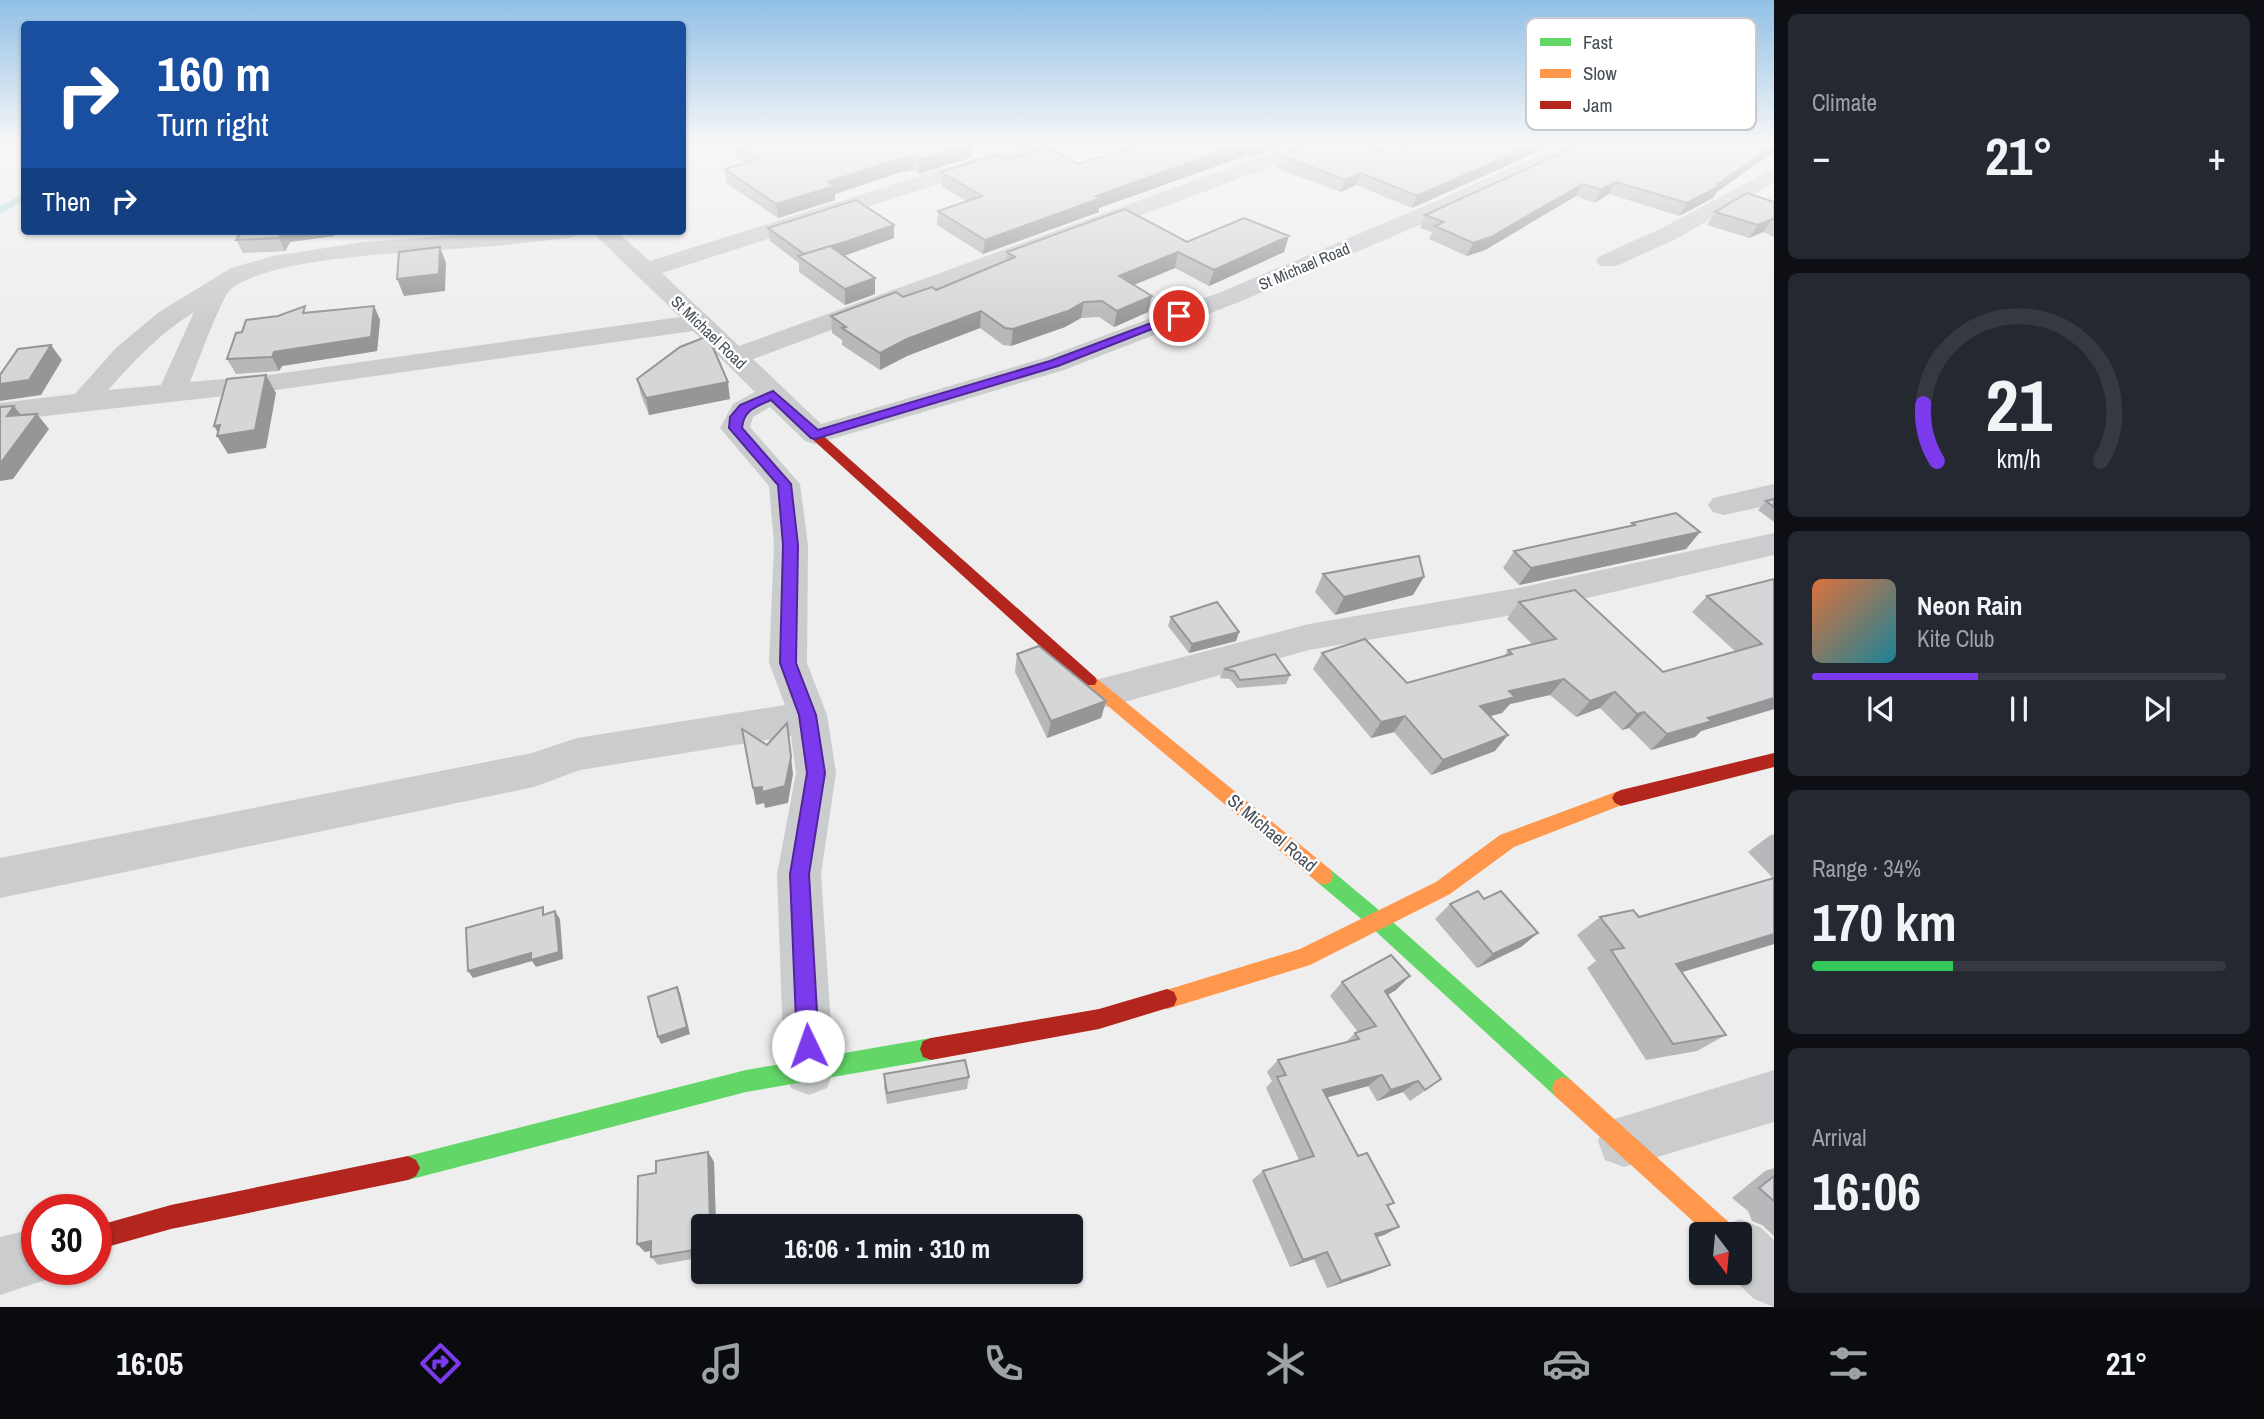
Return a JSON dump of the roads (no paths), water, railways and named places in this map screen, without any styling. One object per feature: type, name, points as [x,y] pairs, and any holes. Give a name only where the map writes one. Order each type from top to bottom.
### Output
[{"type":"street","points":[[646,270],[857,203]]},
{"type":"street","points":[[735,357],[1154,203]]},
{"type":"street","name":"St Michael Road","points":[[815,435],[1079,354],[1230,297],[1452,203]]},
{"type":"street","points":[[1608,261],[1668,234],[1723,203]]},
{"type":"street","points":[[84,401],[125,354],[168,317],[240,273],[273,263],[364,249],[540,235]]},
{"type":"street","name":"St Michael Road","points":[[607,235],[815,435],[1103,693],[1378,922],[1712,1222]]},
{"type":"street","points":[[172,393],[218,285]]},
{"type":"street","points":[[0,412],[269,383],[699,322]]},
{"type":"street","points":[[773,395],[744,408],[737,417],[735,428],[785,484],[791,545],[788,663],[808,715],[816,773],[799,874],[809,1070]]},
{"type":"street","points":[[1724,505],[1774,494]]},
{"type":"street","points":[[1103,693],[1309,637],[1513,602],[1774,544]]},
{"type":"street","points":[[0,878],[534,770],[577,754],[791,720],[808,715]]},
{"type":"street","points":[[112,1234],[171,1217],[368,1178],[747,1081],[1099,1019],[1303,958],[1443,888],[1507,841],[1604,803],[1774,760]]},
{"type":"street","points":[[1624,1141],[1774,1096]]},
{"type":"street","points":[[1752,1258],[1774,1279]]},
{"type":"street","points":[[0,1266],[21,1260]]},
{"type":"waterway","points":[[0,210],[13,203]]}]
